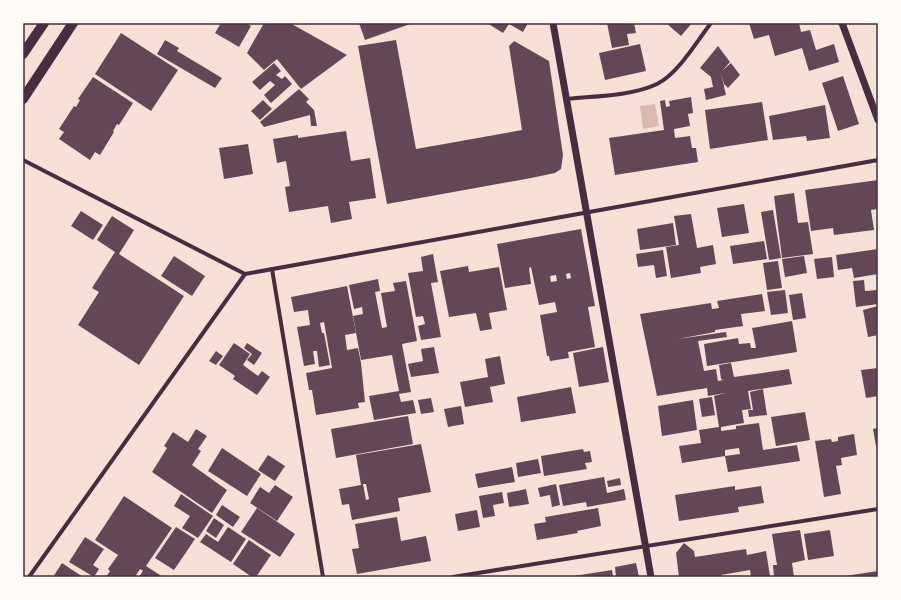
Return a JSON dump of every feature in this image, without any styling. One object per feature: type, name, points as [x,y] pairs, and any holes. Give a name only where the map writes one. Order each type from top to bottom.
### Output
[{"type":"main road","points":[[23,54],[44,23]]},
{"type":"main road","points":[[23,98],[73,23]]},
{"type":"street","points":[[552,23],[651,577]]},
{"type":"street","points":[[566,99],[639,90],[658,84],[675,70],[711,23]]},
{"type":"street","points":[[842,23],[878,120]]},
{"type":"street","points":[[23,160],[245,274],[878,160]]},
{"type":"street","points":[[272,269],[323,577]]},
{"type":"street","points":[[30,577],[245,274]]},
{"type":"street","points":[[453,577],[878,509]]},
{"type":"shaded area","points":[[655,104],[659,126],[643,129],[640,106]]},
{"type":"building","points":[[221,23],[246,23],[251,26],[239,47],[215,33]]},
{"type":"building","points":[[264,23],[290,23],[347,55],[301,89],[277,59],[264,70],[247,53]]},
{"type":"building","points":[[359,23],[413,23],[365,40]]},
{"type":"building","points":[[487,23],[528,23],[523,32],[509,24],[503,33]]},
{"type":"building","points":[[607,23],[634,23],[636,33],[627,34],[629,45],[612,48]]},
{"type":"building","points":[[666,23],[692,23],[681,36]]},
{"type":"building","points":[[749,23],[799,23],[801,32],[810,30],[816,50],[834,44],[839,62],[809,71],[802,48],[775,56],[769,35],[754,39]]},
{"type":"building","points":[[121,33],[178,70],[151,111],[95,74]]},
{"type":"building","points":[[165,40],[179,48],[177,51],[222,78],[215,88],[157,54]]},
{"type":"building","points":[[396,40],[416,149],[522,130],[509,46],[514,41],[549,61],[563,155],[561,169],[555,173],[531,178],[387,204],[358,46]]},
{"type":"building","points":[[640,44],[646,71],[605,80],[599,53]]},
{"type":"building","points":[[718,46],[730,62],[722,71],[731,63],[740,75],[728,88],[724,84],[721,73],[726,95],[706,100],[704,89],[713,87],[711,77],[700,68]]},
{"type":"building","points":[[274,63],[281,71],[276,75],[282,79],[285,76],[292,84],[271,103],[264,95],[275,85],[270,81],[260,90],[252,82]]},
{"type":"building","points":[[843,76],[859,124],[838,131],[822,83]]},
{"type":"building","points":[[93,77],[133,103],[119,125],[117,124],[113,131],[114,132],[100,155],[95,152],[90,160],[59,139],[64,132],[59,129],[74,106],[76,107],[80,100],[78,99]]},
{"type":"building","points":[[299,89],[309,99],[306,102],[314,110],[317,126],[311,126],[310,115],[264,127],[260,122]]},
{"type":"building","points":[[691,97],[693,113],[688,114],[690,126],[674,129],[675,138],[690,136],[692,148],[696,148],[698,162],[615,175],[609,138],[664,130],[660,101],[665,100],[666,107],[670,106],[669,101]]},
{"type":"building","points":[[263,100],[272,109],[260,120],[251,111]]},
{"type":"building","points":[[762,102],[768,140],[710,149],[705,110]]},
{"type":"building","points":[[825,105],[830,138],[807,141],[806,136],[773,140],[769,116]]},
{"type":"building","points":[[346,131],[351,161],[370,158],[376,198],[349,202],[352,219],[331,223],[328,206],[289,212],[285,187],[290,186],[286,161],[277,163],[273,139],[298,135],[298,138]]},
{"type":"building","points":[[248,144],[253,174],[224,179],[219,148]]},
{"type":"building","points":[[878,180],[878,209],[871,210],[874,230],[834,235],[833,228],[811,231],[805,190]]},
{"type":"building","points":[[794,193],[798,223],[808,222],[813,254],[782,258],[774,196]]},
{"type":"building","points":[[744,204],[749,233],[722,237],[717,208]]},
{"type":"building","points":[[773,210],[781,258],[769,260],[761,212]]},
{"type":"building","points":[[81,211],[103,225],[93,240],[71,226]]},
{"type":"building","points":[[691,214],[697,248],[713,245],[716,264],[700,267],[701,273],[671,278],[666,247],[679,245],[674,216]]},
{"type":"building","points":[[112,216],[134,230],[119,254],[184,296],[139,365],[78,325],[99,292],[92,288],[115,252],[97,240]]},
{"type":"building","points":[[673,223],[676,245],[640,250],[637,229]]},
{"type":"building","points":[[581,229],[595,306],[588,307],[595,347],[568,352],[569,358],[550,361],[549,356],[547,356],[540,315],[557,312],[555,302],[539,305],[531,267],[529,268],[531,284],[505,288],[497,244]],"holes":[[[570,273],[571,278],[567,279],[566,274]],[[556,275],[557,281],[551,282],[550,276]]]},
{"type":"building","points":[[764,241],[767,259],[733,264],[730,246]]},
{"type":"building","points":[[878,249],[878,274],[854,278],[852,268],[838,270],[836,255]]},
{"type":"building","points":[[663,250],[667,276],[656,278],[654,265],[638,267],[636,254]]},
{"type":"building","points":[[433,254],[438,282],[431,283],[441,337],[421,340],[418,326],[425,324],[423,316],[416,317],[408,273],[423,271],[421,257]]},
{"type":"building","points":[[174,256],[205,276],[192,296],[161,276]]},
{"type":"building","points":[[804,256],[807,273],[785,277],[782,259]]},
{"type":"building","points":[[832,257],[834,277],[817,279],[814,259]]},
{"type":"building","points":[[778,261],[782,288],[767,290],[763,263]]},
{"type":"building","points":[[468,266],[469,272],[499,267],[507,310],[489,313],[492,329],[480,331],[476,313],[449,317],[440,271]]},
{"type":"building","points":[[378,279],[380,291],[375,292],[382,328],[387,327],[381,293],[395,291],[393,283],[406,281],[417,341],[402,344],[411,392],[399,394],[401,402],[413,400],[416,413],[374,420],[369,396],[399,391],[392,355],[361,360],[353,316],[363,314],[362,307],[354,309],[349,285]]},
{"type":"building","points":[[864,280],[865,291],[878,290],[878,304],[856,307],[853,281]]},
{"type":"building","points":[[347,286],[356,333],[345,335],[347,350],[358,348],[365,402],[358,403],[359,408],[316,415],[312,390],[309,390],[306,373],[332,368],[324,322],[320,323],[322,333],[324,333],[330,365],[319,367],[317,351],[313,351],[315,364],[304,366],[297,327],[310,325],[308,310],[294,312],[291,297]]},
{"type":"building","points":[[785,290],[788,313],[771,315],[767,292]]},
{"type":"building","points":[[802,293],[806,318],[793,320],[789,295]]},
{"type":"building","points":[[762,294],[765,311],[741,314],[743,326],[715,330],[715,332],[678,339],[726,332],[727,337],[698,341],[704,371],[716,369],[718,381],[723,380],[721,379],[719,365],[731,363],[734,377],[789,369],[792,384],[748,391],[751,409],[742,410],[744,423],[721,427],[721,431],[736,429],[736,426],[759,423],[763,450],[797,445],[800,461],[728,472],[725,456],[682,463],[679,446],[701,443],[699,430],[719,427],[714,396],[725,393],[708,396],[707,388],[657,396],[640,314],[711,303],[712,309],[719,308],[717,301]],"holes":[[[739,448],[740,454],[725,456],[725,450]]]},
{"type":"building","points":[[878,306],[878,335],[868,337],[863,310]]},
{"type":"building","points":[[792,321],[797,352],[707,366],[704,344],[738,338],[739,344],[750,343],[751,348],[756,348],[752,328]]},
{"type":"building","points":[[234,343],[250,354],[243,365],[258,376],[262,371],[270,377],[257,395],[233,379],[235,376],[219,365]]},
{"type":"building","points":[[247,343],[262,353],[254,365],[247,360],[252,354],[244,348]]},
{"type":"building","points":[[434,347],[439,373],[411,377],[408,364],[423,361],[421,349]]},
{"type":"building","points":[[603,347],[609,382],[579,387],[573,353]]},
{"type":"building","points":[[216,351],[223,356],[216,365],[209,361]]},
{"type":"building","points":[[500,356],[505,384],[490,387],[493,402],[465,407],[460,382],[488,377],[485,359]]},
{"type":"building","points":[[878,368],[878,396],[866,398],[861,370]]},
{"type":"building","points":[[571,387],[576,413],[521,422],[517,397]]},
{"type":"building","points":[[763,389],[767,415],[749,417],[748,410],[753,410],[750,392]]},
{"type":"building","points":[[712,397],[715,415],[702,417],[699,399]]},
{"type":"building","points":[[431,398],[434,412],[421,414],[418,400]]},
{"type":"building","points":[[693,400],[697,430],[662,436],[658,406]]},
{"type":"building","points":[[461,406],[464,424],[448,427],[444,409]]},
{"type":"building","points":[[805,412],[810,440],[776,446],[771,417]]},
{"type":"building","points":[[408,416],[413,444],[336,458],[331,429]]},
{"type":"building","points":[[878,428],[878,446],[876,446],[873,429]]},
{"type":"building","points":[[196,429],[207,436],[198,449],[201,451],[192,465],[227,490],[212,513],[152,472],[167,448],[164,446],[173,432],[188,442]]},
{"type":"building","points":[[854,434],[857,455],[841,458],[842,465],[836,466],[841,494],[824,497],[815,441],[831,439],[832,442],[838,441],[838,437]]},
{"type":"building","points":[[421,444],[431,492],[398,498],[400,511],[352,520],[349,504],[342,505],[339,489],[361,485],[356,455]],"holes":[[[363,484],[366,484],[369,499],[366,500]]]},
{"type":"building","points":[[222,448],[261,474],[247,496],[208,471]]},
{"type":"building","points":[[583,449],[584,452],[590,451],[592,462],[585,463],[587,469],[544,476],[541,456]]},
{"type":"building","points":[[268,455],[285,466],[275,481],[258,470]]},
{"type":"building","points":[[538,459],[541,473],[518,477],[516,463]]},
{"type":"building","points":[[512,467],[515,482],[478,488],[475,474]]},
{"type":"building","points":[[604,477],[607,493],[624,489],[626,500],[587,507],[586,502],[563,506],[559,485]]},
{"type":"building","points":[[620,478],[621,485],[608,487],[607,481]]},
{"type":"building","points":[[556,484],[560,505],[552,507],[550,495],[540,497],[538,488]]},
{"type":"building","points":[[275,485],[293,497],[277,521],[250,503],[260,487],[269,493]]},
{"type":"building","points":[[735,486],[735,490],[761,486],[764,503],[738,507],[739,512],[679,521],[675,495]]},
{"type":"building","points":[[526,489],[529,504],[509,507],[507,493]]},
{"type":"building","points":[[502,492],[504,503],[493,505],[495,516],[483,518],[479,496]]},
{"type":"building","points":[[181,494],[213,516],[198,538],[182,528],[190,516],[174,506]]},
{"type":"building","points":[[124,496],[172,528],[146,566],[163,577],[139,577],[143,571],[140,569],[135,577],[106,577],[110,571],[108,569],[118,555],[95,540]]},
{"type":"building","points":[[222,505],[240,517],[233,527],[216,515]]},
{"type":"building","points":[[257,508],[295,534],[280,557],[241,532]]},
{"type":"building","points":[[598,508],[601,526],[577,531],[578,533],[537,540],[534,524],[546,522],[545,517]]},
{"type":"building","points":[[477,510],[480,527],[458,531],[455,514]]},
{"type":"building","points":[[397,517],[401,541],[426,536],[431,561],[357,574],[352,549],[359,548],[355,524]]},
{"type":"building","points":[[214,518],[224,525],[216,538],[206,531]]},
{"type":"building","points":[[176,527],[195,539],[174,570],[155,558]]},
{"type":"building","points":[[228,527],[246,539],[231,562],[200,542],[206,534],[218,542]]},
{"type":"building","points":[[800,530],[805,560],[792,563],[794,577],[774,577],[773,565],[777,565],[772,534]]},
{"type":"building","points":[[830,530],[834,556],[808,560],[804,534]]},
{"type":"building","points":[[85,537],[104,549],[93,565],[99,569],[94,577],[69,562]]},
{"type":"building","points":[[249,540],[271,555],[256,577],[252,577],[233,564]]},
{"type":"building","points":[[684,543],[694,551],[695,557],[746,549],[747,555],[766,551],[770,576],[751,577],[750,570],[721,575],[722,577],[679,577],[676,553]]},
{"type":"building","points":[[62,563],[83,577],[53,577]]},
{"type":"building","points":[[636,563],[639,577],[616,577],[615,567]]},
{"type":"building","points":[[612,570],[613,577],[574,577],[574,576]]},
{"type":"building","points":[[878,571],[878,577],[845,577],[845,576]]}]
